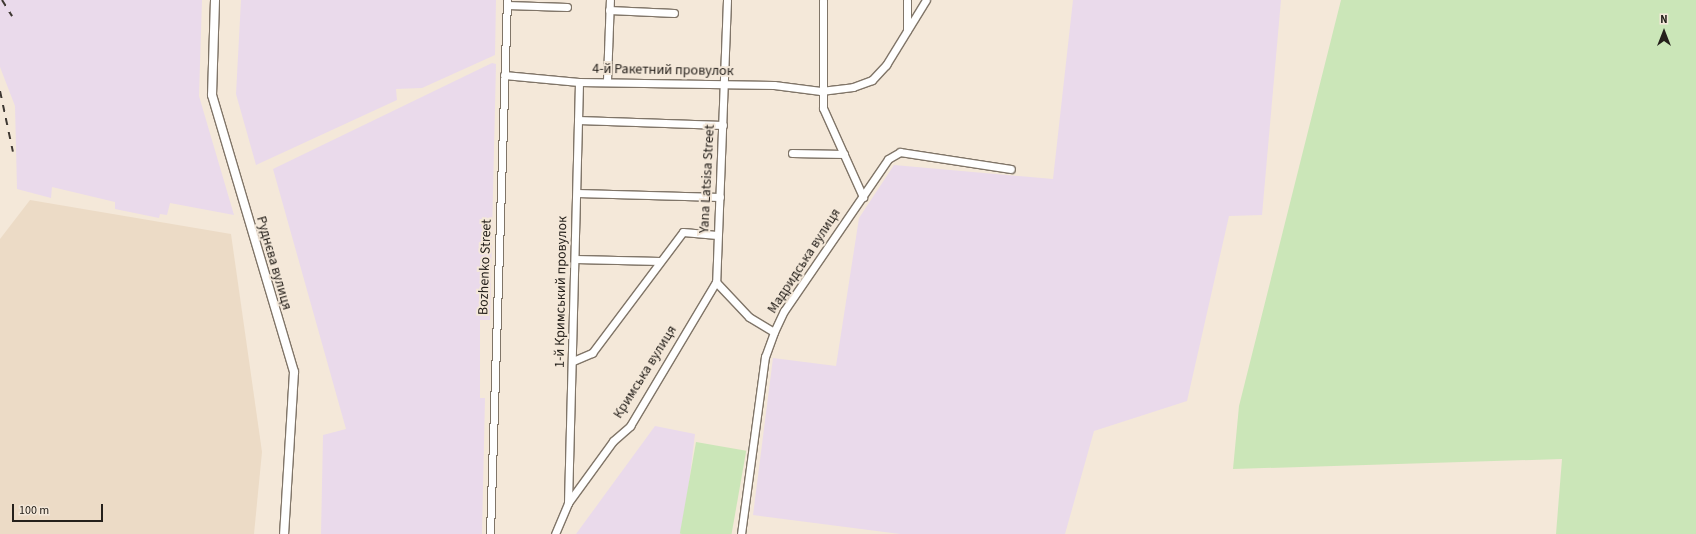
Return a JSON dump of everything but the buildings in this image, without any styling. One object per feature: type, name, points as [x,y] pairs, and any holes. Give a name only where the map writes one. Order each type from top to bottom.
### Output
[{"type":"street","name":"Руднєва вулиця","points":[[215,0],[212,95],[294,372],[284,534]]},
{"type":"street","points":[[607,80],[610,0]]},
{"type":"street","name":"Yana Latsisa Street","points":[[716,282],[727,0]]},
{"type":"street","points":[[823,0],[823,108],[863,197]]},
{"type":"street","points":[[907,0],[907,35]]},
{"type":"street","points":[[822,91],[853,87],[872,80],[907,35],[926,0]]},
{"type":"street","points":[[507,2],[567,7]]},
{"type":"street","name":"Bozhenko Street","points":[[490,534],[507,2]]},
{"type":"street","points":[[609,10],[674,13]]},
{"type":"street","name":"4-й Ракетний провулок","points":[[504,76],[579,82],[607,80],[724,84],[822,91]]},
{"type":"street","name":"1-й Кримський провулок","points":[[568,503],[573,361],[579,82]]},
{"type":"street","points":[[578,120],[723,125]]},
{"type":"street","name":"Мадридська вулиця","points":[[741,534],[765,357],[774,332],[784,311],[863,197],[888,158],[900,152],[1010,169]]},
{"type":"street","points":[[792,153],[844,154]]},
{"type":"street","points":[[577,193],[720,197]]},
{"type":"street","points":[[573,361],[592,353],[683,232],[717,235]]},
{"type":"street","points":[[575,259],[660,261]]},
{"type":"street","points":[[716,282],[749,317],[774,332]]},
{"type":"street","name":"Кримська вулиця","points":[[555,534],[568,503],[613,441],[630,426],[716,282]]},
{"type":"shaded area","points":[[0,0],[202,0],[199,96],[234,215],[170,203],[167,215],[160,214],[159,218],[115,209],[115,202],[52,187],[51,198],[17,189],[15,106],[0,67]]},
{"type":"shaded area","points":[[241,0],[496,0],[495,55],[422,88],[396,89],[397,100],[256,165],[236,94]]},
{"type":"shaded area","points":[[1073,0],[1281,0],[1262,215],[1229,216],[1187,401],[1094,431],[1065,534],[900,534],[753,515],[773,358],[836,366],[859,218],[894,165],[1053,179]]},
{"type":"shaded area","points":[[492,63],[496,64],[490,320],[480,320],[480,398],[485,398],[482,534],[321,534],[323,435],[346,429],[273,169]]},
{"type":"shaded area","points":[[30,200],[231,234],[262,452],[254,534],[0,534],[0,239]]},
{"type":"shaded area","points":[[655,426],[695,434],[683,534],[576,534]]},
{"type":"green space","points":[[1341,0],[1696,0],[1696,534],[1556,534],[1562,459],[1233,469],[1239,406]]},
{"type":"green space","points":[[696,442],[746,451],[732,534],[680,534]]},
{"type":"railway","points":[[2,0],[12,16]]},
{"type":"railway","points":[[0,91],[13,152]]}]
